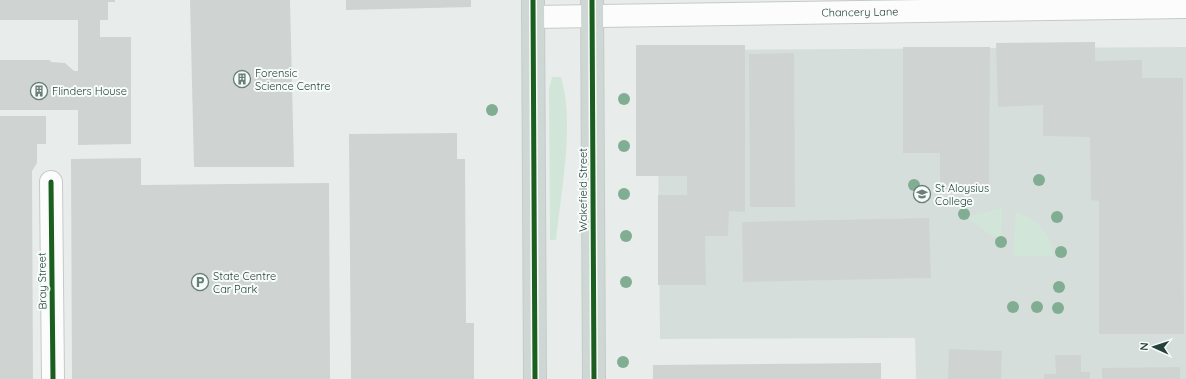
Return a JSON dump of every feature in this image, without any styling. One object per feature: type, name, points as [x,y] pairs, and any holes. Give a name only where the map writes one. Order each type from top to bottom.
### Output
[{"type":"main road","name":"Wakefield Street","points":[[592,8],[594,379]]},
{"type":"main road","points":[[533,9],[535,379]]},
{"type":"street","name":"Chancery Lane","points":[[533,9],[1186,6]]},
{"type":"street","name":"Bray Street","points":[[51,182],[53,379]]},
{"type":"shaded area","name":"St Aloysius College","points":[[1186,47],[1186,379],[916,379],[915,338],[660,339],[657,50]]},
{"type":"green space","points":[[552,77],[561,77],[567,115],[566,158],[556,240],[550,240],[549,89]]},
{"type":"green space","points":[[1002,208],[1001,242],[966,217]]},
{"type":"green space","points":[[1016,212],[1031,219],[1042,228],[1049,240],[1054,256],[1013,256]]},
{"type":"building","points":[[0,0],[115,0],[115,2],[108,2],[108,20],[100,20],[100,37],[131,37],[131,144],[78,145],[78,110],[0,110],[0,60],[50,60],[51,62],[65,63],[74,71],[78,71],[78,20],[0,20]]},
{"type":"building","name":"Forensic Science Centre","points":[[190,0],[290,0],[294,167],[194,167]]},
{"type":"building","points":[[346,0],[471,0],[471,7],[346,10]]},
{"type":"building","points":[[1095,42],[1095,61],[1142,60],[1142,78],[1183,78],[1184,334],[1099,334],[1099,201],[1091,200],[1090,137],[1043,136],[1043,105],[998,107],[996,43]]},
{"type":"building","points":[[636,45],[745,45],[745,212],[729,211],[728,236],[705,236],[706,285],[658,285],[658,195],[687,195],[687,176],[636,176]]},
{"type":"building","points":[[903,47],[990,47],[989,189],[940,189],[940,153],[903,153]]},
{"type":"building","points":[[794,53],[795,207],[750,207],[749,54]]},
{"type":"building","points":[[0,116],[46,116],[46,144],[37,144],[37,163],[32,171],[33,379],[0,379]]},
{"type":"building","points":[[457,133],[457,159],[465,159],[466,323],[474,323],[474,379],[351,379],[349,134]]},
{"type":"building","name":"State Centre Car Park","points":[[141,158],[141,185],[329,183],[330,379],[72,379],[71,159]]},
{"type":"building","points":[[929,218],[931,278],[743,282],[742,222]]},
{"type":"building","points":[[949,349],[1002,351],[1001,379],[948,379]]},
{"type":"building","points":[[1055,355],[1081,355],[1081,372],[1090,372],[1090,379],[1044,379],[1044,374],[1056,374]]},
{"type":"building","points":[[881,363],[881,379],[653,379],[653,365]]},
{"type":"building","points":[[1180,367],[1180,379],[1102,379],[1102,368]]},
{"type":"cycle path","points":[[533,0],[535,379]]},
{"type":"cycle path","points":[[592,0],[594,379]]},
{"type":"cycle path","points":[[51,182],[53,379]]},
{"type":"place","name":"Forensic Science Centre","points":[[242,79]]},
{"type":"place","name":"Flinders House","points":[[39,91]]},
{"type":"place","name":"St Aloysius College","points":[[922,194]]},
{"type":"place","name":"State Centre Car Park","points":[[200,282]]}]
